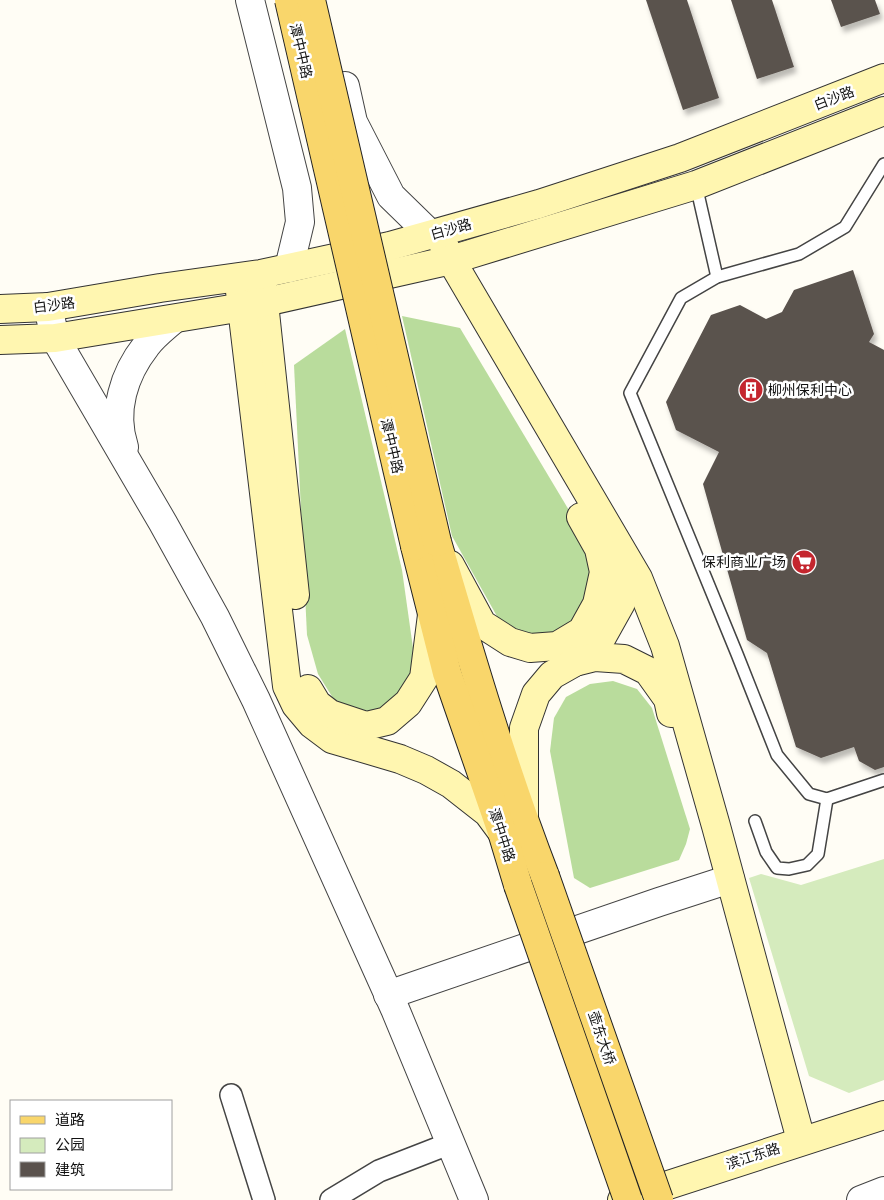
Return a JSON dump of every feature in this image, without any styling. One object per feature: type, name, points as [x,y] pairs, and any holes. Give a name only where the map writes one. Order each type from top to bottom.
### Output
[{"type":"main road","name":"潭中中路","points":[[290,0],[426,544],[467,644],[513,827],[518,885]]},
{"type":"main road","name":"潭中中路","points":[[311,0],[426,544],[432,613],[447,673],[513,827],[545,876]]},
{"type":"main road","name":"白沙路","points":[[0,309],[48,307],[249,275],[390,246],[540,204],[680,158],[884,78]]},
{"type":"main road","points":[[0,340],[55,338],[254,305],[443,262],[696,185],[884,111]]},
{"type":"main road","points":[[426,544],[482,624],[510,642],[530,648],[558,646],[582,631],[597,604],[604,572],[598,549],[430,235]]},
{"type":"main road","points":[[443,262],[638,578],[665,646],[726,889],[794,1143]]},
{"type":"main road","points":[[249,275],[300,652],[306,687],[317,704],[330,714],[366,726],[387,721],[408,703],[424,678],[432,613]]},
{"type":"main road","points":[[254,305],[287,686],[296,705],[312,724],[332,739],[400,758],[426,770],[450,784],[488,813],[513,827],[524,728],[536,694],[552,675],[575,662],[602,637],[621,603],[624,573],[618,545]]},
{"type":"main road","points":[[575,662],[595,657],[624,659],[648,671],[668,699],[726,889]]},
{"type":"main road","name":"壶东大桥","points":[[545,876],[660,1200]]},
{"type":"main road","name":"壶东大桥","points":[[518,885],[628,1200]]},
{"type":"main road","name":"滨江东路","points":[[622,1200],[884,1114]]},
{"type":"street","points":[[250,0],[297,188],[300,222],[288,268]]},
{"type":"street","points":[[324,0],[353,122],[391,196],[430,235]]},
{"type":"street","points":[[48,307],[55,338],[215,617],[256,700],[392,1002],[474,1200]]},
{"type":"street","points":[[134,474],[121,438],[118,407],[129,372],[146,344],[174,319]]},
{"type":"street","points":[[392,1002],[726,889]]},
{"type":"street","points":[[230,1096],[264,1200]]},
{"type":"street","points":[[331,1200],[379,1171],[451,1143]]},
{"type":"street","points":[[861,1200],[884,1191]]},
{"type":"lane","points":[[884,164],[845,226],[799,254],[717,277],[681,298],[630,393],[738,654],[776,755],[809,794],[827,799],[884,780]]},
{"type":"lane","points":[[696,185],[717,277]]},
{"type":"lane","points":[[755,821],[766,852],[777,868],[789,869],[807,865],[818,854],[827,799]]},
{"type":"green space","points":[[402,316],[460,328],[591,547],[597,581],[587,613],[560,636],[526,639],[503,627],[452,536]]},
{"type":"green space","points":[[345,329],[402,570],[413,648],[408,692],[387,709],[361,712],[336,703],[318,674],[307,635],[294,365]]},
{"type":"green space","points":[[613,681],[637,689],[652,708],[690,829],[679,860],[590,888],[574,878],[550,751],[554,718],[566,697],[590,684]]},
{"type":"green space","points":[[884,859],[884,1080],[849,1093],[809,1076],[749,878],[761,874],[801,885]]},
{"type":"building","points":[[646,0],[687,0],[719,98],[683,110]]},
{"type":"building","points":[[731,0],[772,0],[794,67],[757,79]]},
{"type":"building","points":[[831,0],[875,0],[880,14],[841,27]]},
{"type":"building","name":"保利商业广场","points":[[853,270],[874,334],[869,342],[884,350],[884,767],[875,770],[859,761],[854,747],[821,758],[796,747],[767,653],[747,640],[703,484],[719,452],[676,430],[666,402],[711,315],[740,305],[766,319],[782,312],[794,290]]},
{"type":"place","name":"柳州保利中心","points":[[751,390]]},
{"type":"place","name":"保利商业广场","points":[[804,562]]}]
